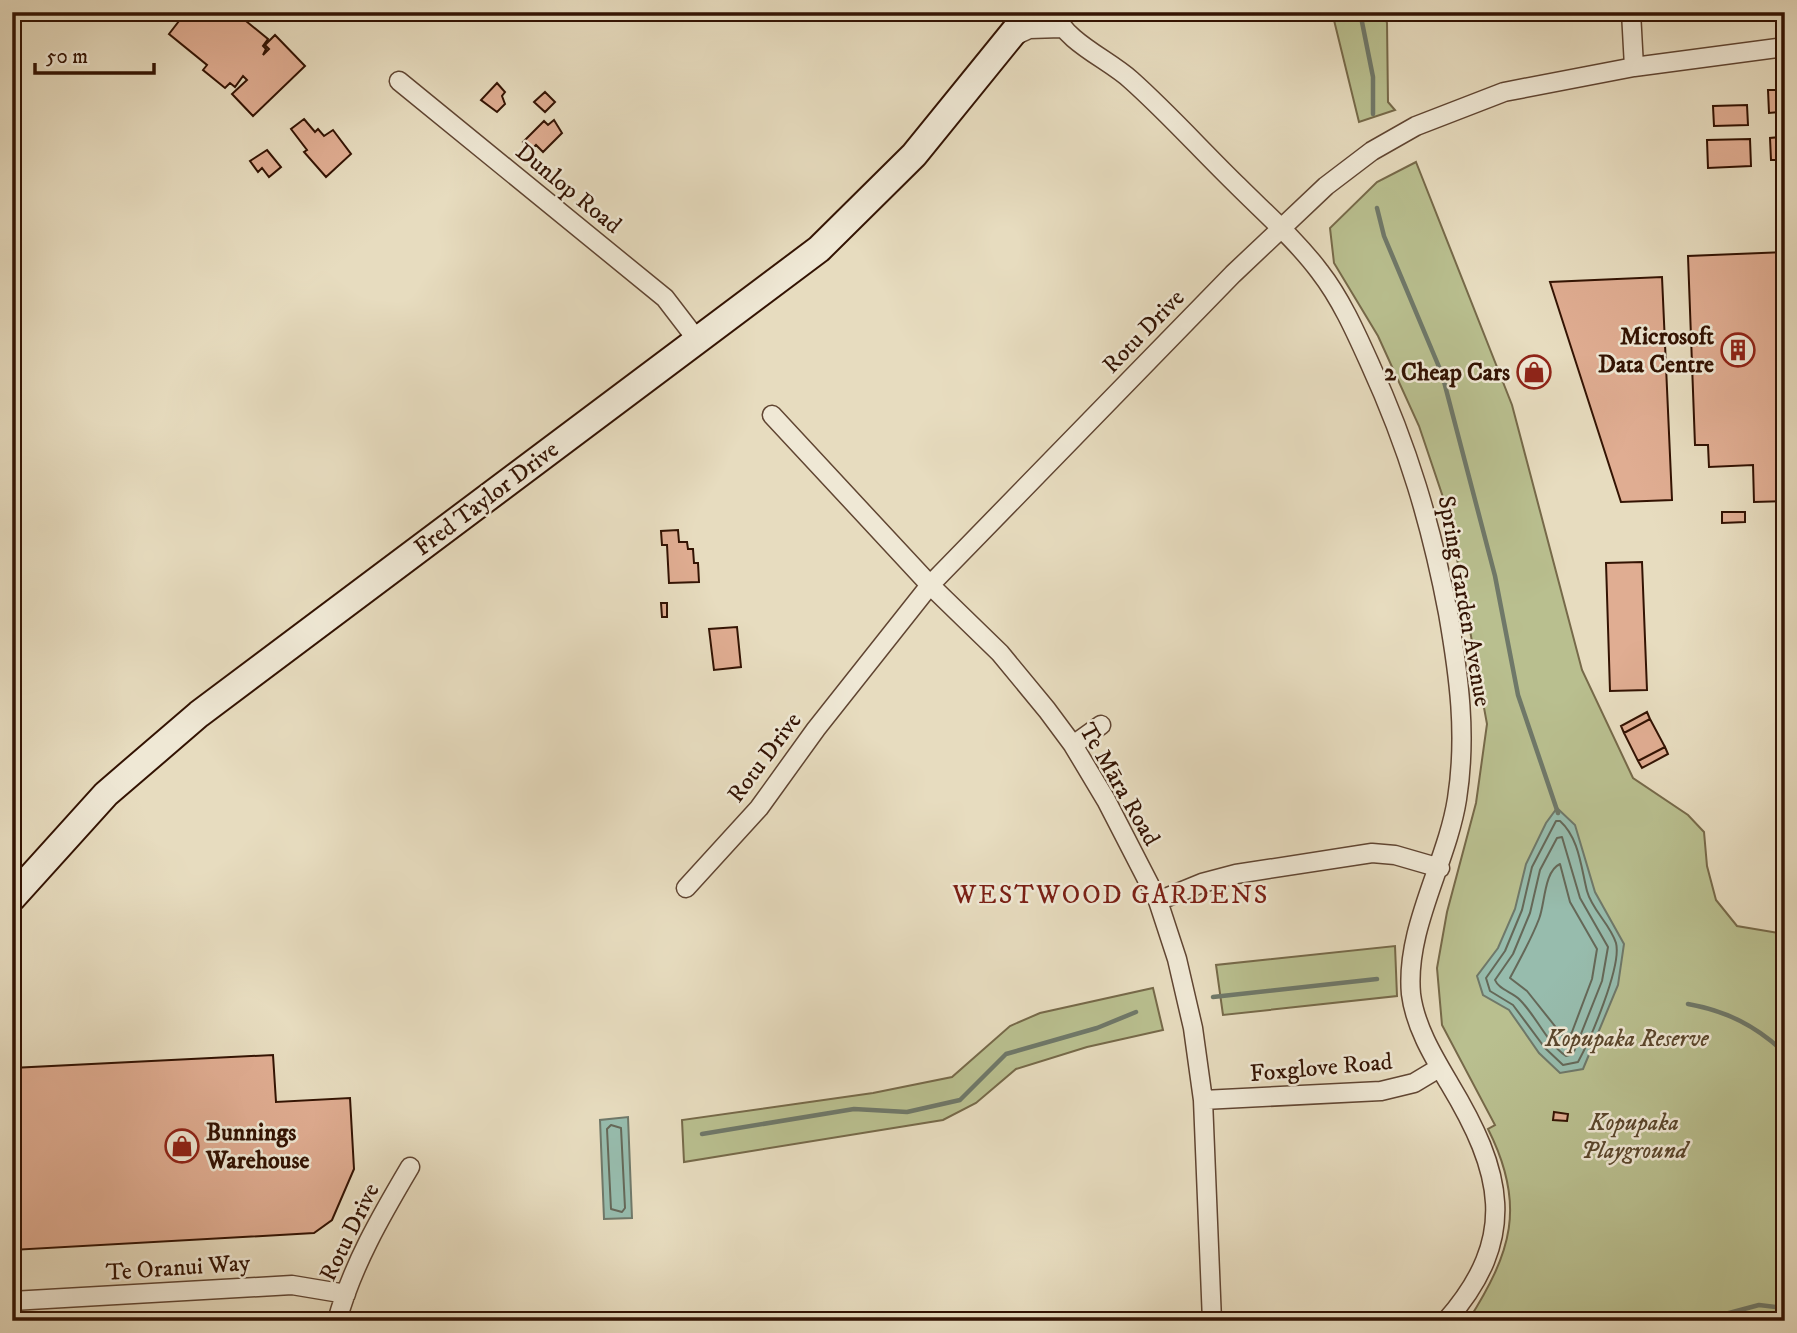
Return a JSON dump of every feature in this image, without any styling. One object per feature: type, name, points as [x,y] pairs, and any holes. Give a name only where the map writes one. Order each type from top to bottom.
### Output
[{"type":"main road","name":"Fred Taylor Drive","points":[[12,898],[106,794],[199,714],[819,249],[914,155],[960,100],[1009,23],[1030,12]]},
{"type":"street","points":[[1631,12],[1634,67]]},
{"type":"street","name":"Spring Garden Avenue","points":[[1009,23],[1029,29],[1058,20],[1131,80],[1281,229],[1321,272],[1358,338],[1403,440],[1429,522],[1462,705],[1461,779],[1453,825],[1413,955],[1412,996],[1419,1024],[1439,1068],[1476,1132],[1489,1164],[1497,1198],[1493,1239],[1486,1259],[1473,1284],[1446,1321]]},
{"type":"street","name":"Rotu Drive","points":[[685,888],[759,808],[816,729],[930,584],[1326,186],[1372,151],[1416,126],[1504,92],[1634,67],[1785,47]]},
{"type":"street","name":"Dunlop Road","points":[[399,81],[665,298],[698,341]]},
{"type":"street","name":"Te Māra Road","points":[[772,415],[930,584],[1000,653],[1073,745],[1106,800],[1158,901],[1177,959],[1193,1028],[1203,1100],[1212,1321]]},
{"type":"street","points":[[1073,745],[1101,725]]},
{"type":"street","points":[[1158,901],[1202,883],[1236,874],[1372,853],[1395,855],[1440,868]]},
{"type":"street","name":"Foxglove Road","points":[[1203,1100],[1381,1091],[1414,1083],[1439,1068]]},
{"type":"street","name":"Rotu Drive","points":[[337,1321],[346,1294],[380,1219],[410,1167]]},
{"type":"street","name":"Te Oranui Way","points":[[12,1301],[292,1285],[346,1294]]},
{"type":"green space","points":[[1332,12],[1383,12],[1387,23],[1388,102],[1395,110],[1359,122]]},
{"type":"green space","name":"Kopupaka Reserve","points":[[1416,162],[1512,405],[1582,670],[1633,778],[1688,815],[1704,832],[1707,866],[1716,900],[1737,926],[1785,934],[1785,1321],[1468,1321],[1504,1251],[1510,1206],[1500,1157],[1488,1129],[1495,1125],[1442,1025],[1437,968],[1447,912],[1476,803],[1487,724],[1449,515],[1419,426],[1378,336],[1334,263],[1330,228],[1377,182]]},
{"type":"green space","points":[[1395,946],[1397,996],[1223,1015],[1216,965]]},
{"type":"green space","points":[[1153,988],[1163,1030],[1087,1047],[1016,1069],[976,1103],[943,1120],[684,1162],[682,1120],[873,1093],[952,1077],[1010,1026],[1040,1013]]},
{"type":"green space","points":[[293,1313],[304,1321],[153,1321]]},
{"type":"water","points":[[1557,808],[1575,825],[1595,892],[1624,944],[1618,985],[1583,1069],[1560,1073],[1539,1053],[1509,1010],[1483,995],[1477,976],[1498,948],[1515,909],[1526,864],[1546,823]]},
{"type":"water","points":[[628,1117],[632,1218],[604,1219],[600,1120]]},
{"type":"building","points":[[186,12],[235,12],[268,39],[263,46],[266,49],[263,55],[269,49],[265,45],[275,35],[305,66],[253,116],[232,94],[247,80],[243,76],[235,87],[230,83],[225,88],[203,70],[207,65],[169,34]]},
{"type":"building","points":[[497,83],[505,92],[502,96],[505,104],[497,112],[481,100]]},
{"type":"building","points":[[1768,90],[1778,90],[1779,112],[1769,113]]},
{"type":"building","points":[[545,92],[555,102],[545,112],[534,102]]},
{"type":"building","points":[[1747,105],[1748,125],[1714,126],[1713,106]]},
{"type":"building","points":[[304,119],[315,132],[318,129],[324,136],[333,130],[351,154],[326,177],[304,152],[307,150],[291,129]]},
{"type":"building","points":[[554,120],[562,133],[543,152],[536,145],[531,150],[523,142],[544,121],[548,125]]},
{"type":"building","points":[[1780,137],[1781,160],[1771,160],[1770,138]]},
{"type":"building","points":[[1750,139],[1751,166],[1708,168],[1707,140]]},
{"type":"building","points":[[267,150],[281,167],[269,177],[262,168],[258,172],[250,161]]},
{"type":"building","name":"Microsoft Data Centre","points":[[1785,252],[1785,501],[1754,502],[1753,465],[1709,467],[1708,445],[1695,445],[1688,256]]},
{"type":"building","points":[[1662,277],[1672,500],[1621,502],[1550,282]]},
{"type":"building","points":[[1722,512],[1745,512],[1745,522],[1722,523]]},
{"type":"building","points":[[678,530],[679,542],[687,542],[688,549],[693,549],[694,563],[698,563],[699,582],[669,583],[667,545],[662,545],[661,531]]},
{"type":"building","points":[[1642,562],[1647,690],[1610,691],[1606,563]]},
{"type":"building","points":[[661,603],[667,603],[667,617],[662,617]]},
{"type":"building","points":[[737,627],[741,667],[714,670],[709,629]]},
{"type":"building","points":[[1647,712],[1650,719],[1624,733],[1621,726]]},
{"type":"building","points":[[1650,719],[1665,747],[1638,761],[1624,733]]},
{"type":"building","points":[[1665,747],[1668,754],[1642,768],[1638,761]]},
{"type":"building","name":"Bunnings Warehouse","points":[[273,1055],[276,1102],[350,1098],[354,1169],[332,1220],[314,1233],[12,1250],[12,1068]]},
{"type":"building","points":[[1554,1112],[1568,1114],[1567,1121],[1553,1120]]},
{"type":"waterway","points":[[1360,12],[1373,77],[1373,114]]},
{"type":"waterway","points":[[1377,208],[1384,236],[1442,374],[1495,576],[1518,695],[1558,813]]},
{"type":"waterway","points":[[1213,997],[1377,979]]},
{"type":"waterway","points":[[1688,1004],[1740,1021],[1785,1053]]},
{"type":"waterway","points":[[702,1134],[854,1109],[907,1112],[960,1100],[1006,1054],[1097,1028],[1136,1012]]},
{"type":"waterway","points":[[1699,1321],[1759,1305],[1785,1308]]},
{"type":"place","name":"Microsoft Data Centre","points":[[1738,350]]},
{"type":"place","name":"2 Cheap Cars","points":[[1534,372]]},
{"type":"place","name":"Bunnings Warehouse","points":[[182,1146]]},
{"type":"district","name":"WESTWOOD GARDENS","points":[[1111,894]]},
{"type":"park label","name":"Kopupaka Playground","points":[[1634,1136]]}]
